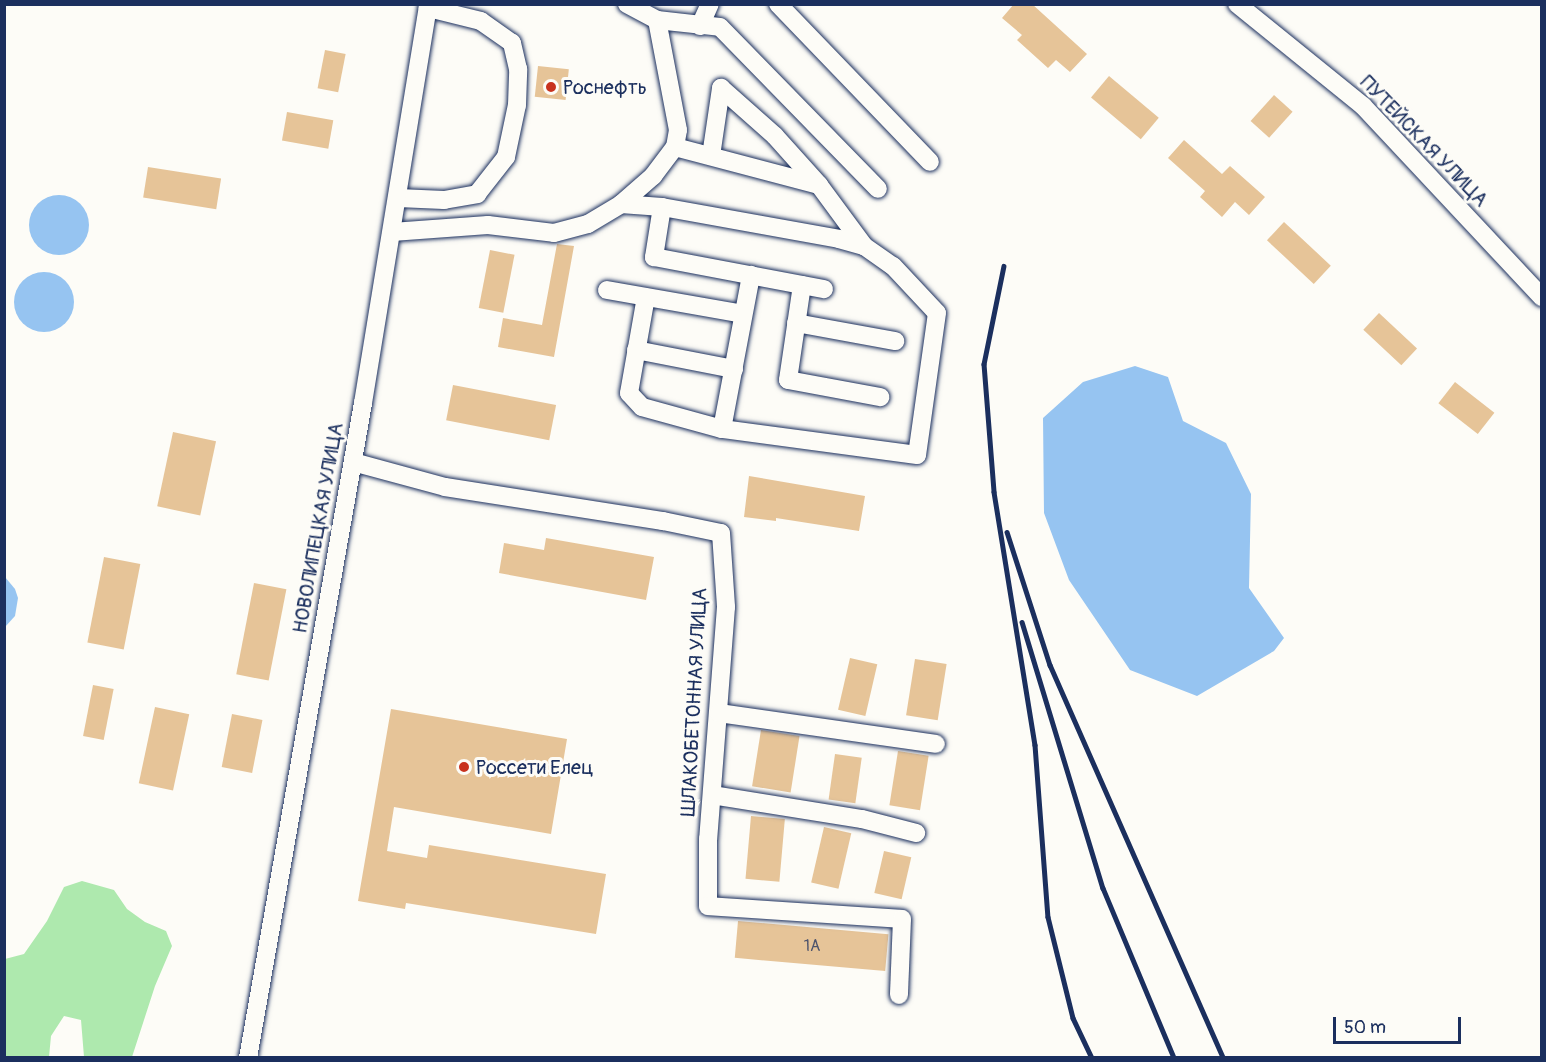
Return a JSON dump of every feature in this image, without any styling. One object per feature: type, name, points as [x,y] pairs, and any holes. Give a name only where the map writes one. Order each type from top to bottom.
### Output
[{"type":"street","points":[[627,4],[657,20],[720,27],[878,189]]},
{"type":"street","points":[[700,26],[710,4]]},
{"type":"street","points":[[778,4],[930,162]]},
{"type":"street","name":"ПУТЕЙСКАЯ УЛИЦА","points":[[1237,4],[1363,106],[1542,297]]},
{"type":"street","points":[[398,198],[444,200],[477,194],[506,157],[517,105],[518,69],[512,43],[481,21],[428,6]]},
{"type":"street","name":"НОВОЛИПЕЦКАЯ УЛИЦА","points":[[248,1058],[353,462],[428,6]]},
{"type":"street","points":[[392,232],[488,225],[554,233],[588,224],[621,204],[653,176],[675,147],[678,130],[657,20]]},
{"type":"street","points":[[646,297],[629,393],[642,407],[722,429],[917,455],[937,313],[893,266],[864,246],[819,185],[775,136],[721,88],[711,156]]},
{"type":"street","points":[[675,147],[819,185]]},
{"type":"street","points":[[621,204],[662,207],[864,246]]},
{"type":"street","points":[[662,207],[654,257],[824,289]]},
{"type":"street","points":[[722,429],[751,275]]},
{"type":"street","points":[[802,285],[788,380],[880,397]]},
{"type":"street","points":[[607,290],[743,314]]},
{"type":"street","points":[[796,322],[895,341]]},
{"type":"street","points":[[636,350],[734,369]]},
{"type":"street","name":"ШЛАКОБЕТОННАЯ УЛИЦА","points":[[353,462],[445,487],[663,521],[721,533],[726,607],[708,839],[708,906],[902,919],[899,995]]},
{"type":"street","points":[[719,713],[936,744]]},
{"type":"street","points":[[712,795],[862,819],[916,833]]},
{"type":"green space","points":[[82,881],[114,890],[127,909],[145,922],[166,931],[172,946],[155,986],[132,1057],[84,1057],[81,1020],[64,1016],[51,1036],[49,1057],[5,1057],[5,959],[24,954],[47,921],[64,887]]},
{"type":"water","points":[[53,195],[65,195],[76,200],[84,208],[89,225],[87,237],[76,250],[65,255],[53,255],[42,250],[34,242],[29,231],[29,219],[34,208],[42,200]]},
{"type":"water","points":[[38,272],[50,272],[61,277],[69,285],[74,302],[72,314],[61,327],[50,332],[38,332],[27,327],[19,319],[14,308],[14,296],[19,285],[27,277]]},
{"type":"water","points":[[1135,366],[1168,377],[1183,421],[1226,443],[1251,494],[1249,588],[1284,638],[1274,651],[1197,696],[1130,670],[1069,580],[1044,513],[1043,418],[1083,382]]},
{"type":"water","points":[[5,577],[15,589],[18,598],[15,616],[5,627]]},
{"type":"building","points":[[1014,4],[1032,4],[1087,54],[1070,72],[1056,60],[1048,68],[1017,40],[1022,35],[1002,18]]},
{"type":"building","points":[[325,50],[346,54],[338,92],[318,88]]},
{"type":"building","points":[[538,66],[569,69],[566,100],[535,97]]},
{"type":"building","points":[[1109,76],[1159,118],[1141,139],[1091,97]]},
{"type":"building","points":[[1274,95],[1293,112],[1269,138],[1251,121]]},
{"type":"building","points":[[287,112],[333,120],[328,149],[282,141]]},
{"type":"building","points":[[1184,140],[1222,174],[1230,166],[1265,197],[1249,215],[1235,202],[1222,217],[1200,197],[1205,191],[1168,158]]},
{"type":"building","points":[[148,167],[221,179],[216,209],[143,198]]},
{"type":"building","points":[[1284,222],[1331,266],[1314,284],[1267,240]]},
{"type":"building","points":[[557,244],[574,246],[554,357],[498,347],[503,318],[542,325]]},
{"type":"building","points":[[490,250],[515,255],[503,313],[479,308]]},
{"type":"building","points":[[1379,313],[1417,348],[1401,365],[1363,330]]},
{"type":"building","points":[[1455,382],[1494,413],[1478,434],[1438,403]]},
{"type":"building","points":[[453,385],[556,405],[549,440],[446,420]]},
{"type":"building","points":[[173,432],[216,441],[200,515],[157,506]]},
{"type":"building","points":[[749,476],[865,496],[859,531],[776,518],[776,521],[744,517]]},
{"type":"building","points":[[546,538],[654,557],[646,600],[499,573],[504,543],[544,550]]},
{"type":"building","points":[[104,557],[140,564],[124,649],[87,642]]},
{"type":"building","points":[[254,583],[286,589],[269,681],[236,674]]},
{"type":"building","points":[[850,658],[877,664],[865,716],[838,710]]},
{"type":"building","points":[[915,659],[947,664],[938,720],[906,715]]},
{"type":"building","points":[[93,685],[114,689],[104,740],[83,736]]},
{"type":"building","points":[[155,707],[189,714],[173,791],[139,783]]},
{"type":"building","points":[[391,709],[567,739],[551,834],[394,807],[387,851],[427,858],[429,845],[606,874],[596,934],[406,903],[405,909],[358,901]]},
{"type":"building","points":[[232,714],[262,720],[252,773],[222,767]]},
{"type":"building","points":[[761,730],[800,736],[791,792],[752,786]]},
{"type":"building","points":[[898,751],[929,756],[920,810],[889,805]]},
{"type":"building","points":[[835,754],[862,758],[855,803],[829,800]]},
{"type":"building","points":[[751,816],[785,819],[779,882],[746,879]]},
{"type":"building","points":[[824,827],[851,833],[838,889],[811,883]]},
{"type":"building","points":[[884,851],[911,857],[902,899],[874,893]]},
{"type":"building","points":[[738,921],[888,934],[885,971],[735,958]]},
{"type":"railway","points":[[1004,266],[984,364],[994,492],[1035,745],[1048,917],[1073,1018],[1092,1058]]},
{"type":"railway","points":[[1007,532],[1050,665],[1223,1058]]},
{"type":"railway","points":[[1022,622],[1103,888],[1174,1058]]},
{"type":"place","name":"Роснефть","points":[[551,87]]},
{"type":"place","name":"Россети Елец","points":[[464,767]]}]
